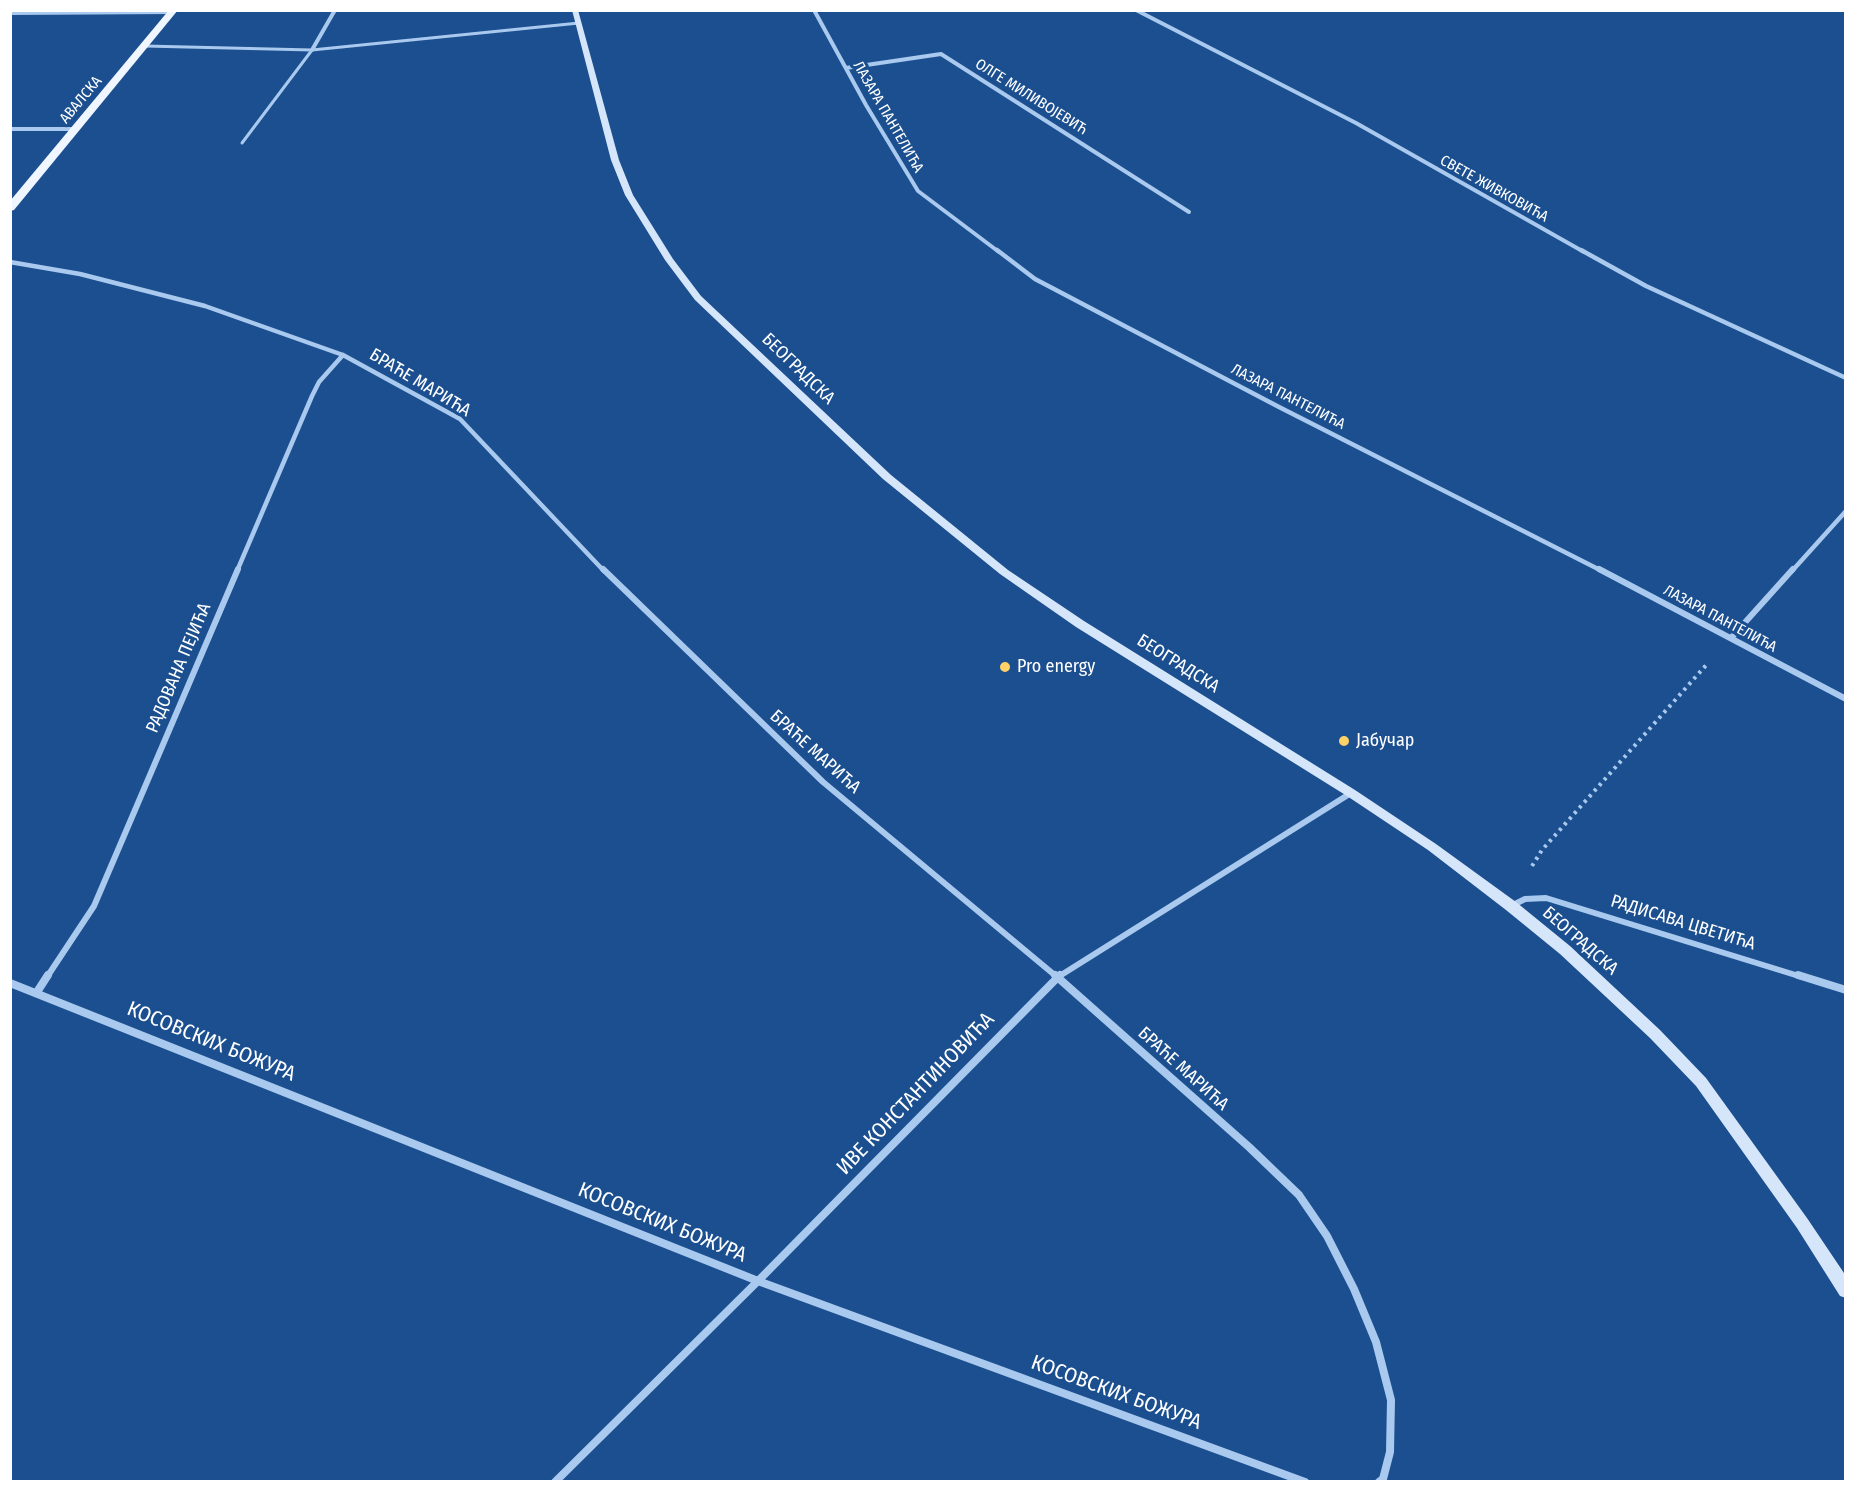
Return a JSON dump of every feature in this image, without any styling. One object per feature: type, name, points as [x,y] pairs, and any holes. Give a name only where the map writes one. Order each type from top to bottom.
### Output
[{"type":"main road","name":"АВАЛСКА","points":[[10,208],[173,11]]},
{"type":"street","points":[[312,50],[335,10]]},
{"type":"street","name":"БЕОГРАДСКА","points":[[575,10],[615,160],[629,195],[669,260],[698,298],[887,477],[1004,572],[1080,624],[1352,793],[1432,847],[1565,950],[1655,1034],[1701,1082],[1802,1222],[1845,1291]]},
{"type":"street","name":"ЛАЗАРА ПАНТЕЛИЋА","points":[[814,10],[918,191],[1035,279],[1279,407],[1511,523],[1845,699]]},
{"type":"street","name":"СВЕТЕ ЖИВКОВИЋА","points":[[1136,10],[1356,123],[1464,186],[1646,286],[1845,378]]},
{"type":"street","points":[[10,13],[173,11]]},
{"type":"street","name":"ОЛГЕ МИЛИВОЈЕВИЋ","points":[[846,68],[941,54],[1189,212]]},
{"type":"street","points":[[10,129],[76,129]]},
{"type":"street","name":"БРАЋЕ МАРИЋА","points":[[10,262],[80,274],[205,306],[343,355],[460,419],[625,593],[823,782],[1057,977],[1250,1148],[1299,1195],[1327,1236],[1354,1289],[1376,1342],[1390,1400],[1390,1452],[1383,1479],[1379,1482]]},
{"type":"street","name":"РАДОВАНА ПЕЈИЋА","points":[[37,992],[94,906],[312,396],[319,382],[343,355]]},
{"type":"street","points":[[1731,638],[1845,511]]},
{"type":"street","name":"ИВЕ КОНСТАНТИНОВИЋА","points":[[555,1482],[758,1281],[1057,977],[1352,793]]},
{"type":"street","name":"РАДИСАВА ЦВЕТИЋА","points":[[1525,898],[1546,897],[1564,902],[1845,990]]},
{"type":"street","points":[[1511,906],[1525,898]]},
{"type":"street","name":"КОСОВСКИХ БОЖУРА","points":[[10,983],[758,1281],[1305,1482]]},
{"type":"lane","points":[[145,46],[312,50],[580,23]]},
{"type":"lane","points":[[243,143],[312,50]]},
{"type":"path","name":"БЕОГРАДСКА","points":[[1525,898],[1526,882],[1542,850],[1731,638]]},
{"type":"place","name":"Pro energy","points":[[1005,667]]},
{"type":"place","name":"Јабучар","points":[[1344,741]]}]
